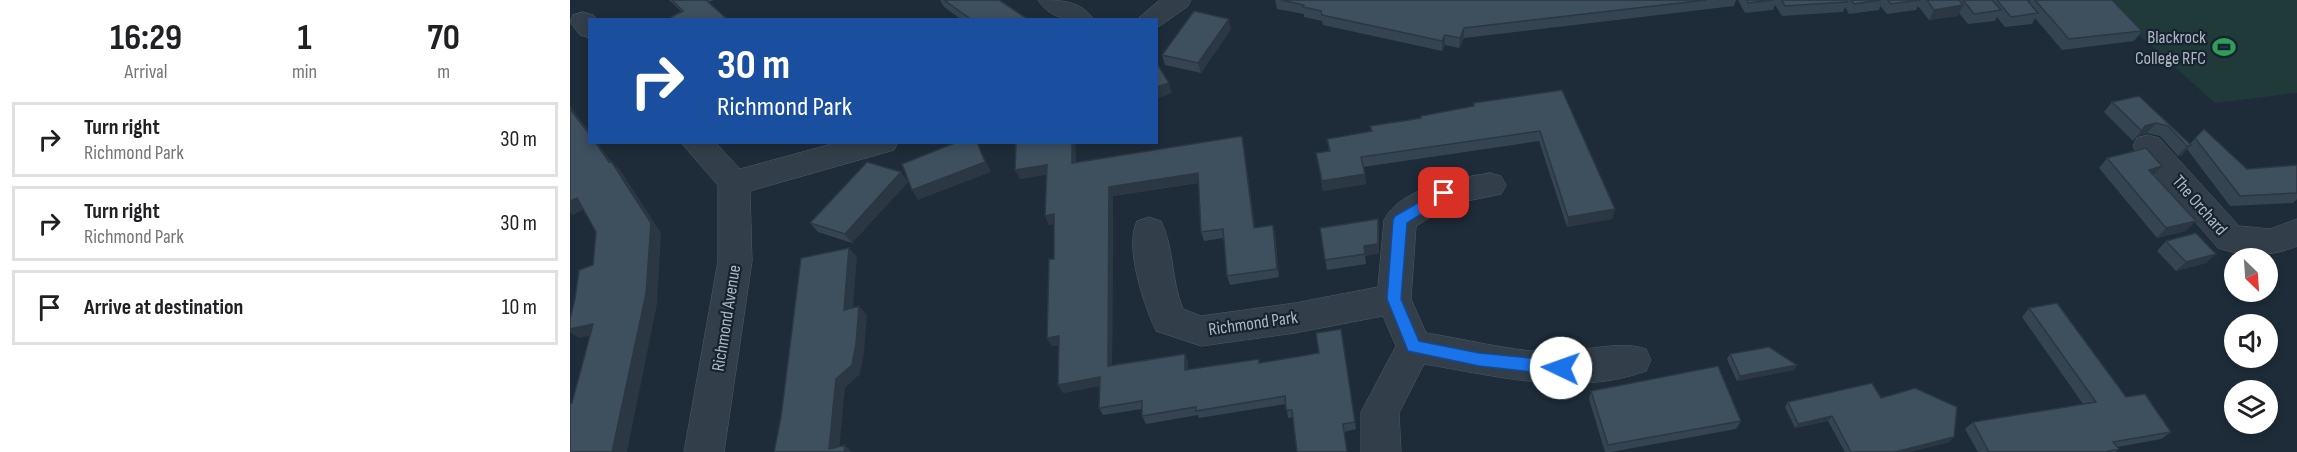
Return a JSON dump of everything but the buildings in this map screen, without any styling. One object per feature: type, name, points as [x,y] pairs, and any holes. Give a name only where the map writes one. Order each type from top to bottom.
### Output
[{"type":"street","points":[[1051,0],[1078,18]]},
{"type":"street","points":[[1152,18],[1178,0]]},
{"type":"street","points":[[698,144],[734,183],[877,144]]},
{"type":"street","name":"The Orchard","points":[[2148,146],[2230,239],[2272,243],[2297,232]]},
{"type":"street","name":"Richmond Avenue","points":[[704,452],[735,261],[734,183]]},
{"type":"street","points":[[1414,347],[1394,299],[1400,220],[1444,193],[1490,185]]},
{"type":"street","name":"Richmond Park","points":[[1149,230],[1157,289],[1168,320],[1201,331],[1295,318],[1394,299]]},
{"type":"street","points":[[1414,347],[1544,368],[1578,368],[1633,360]]},
{"type":"street","points":[[1381,452],[1380,412],[1414,347]]},
{"type":"green space","name":"Blackrock College RFC","points":[[2100,0],[2297,0],[2297,93],[2215,103]]},
{"type":"place","name":"Blackrock College RFC","points":[[2224,47]]},
{"type":"route","points":[[1444,193],[1400,220],[1394,299],[1414,347],[1479,359],[1544,368],[1561,368]]}]
